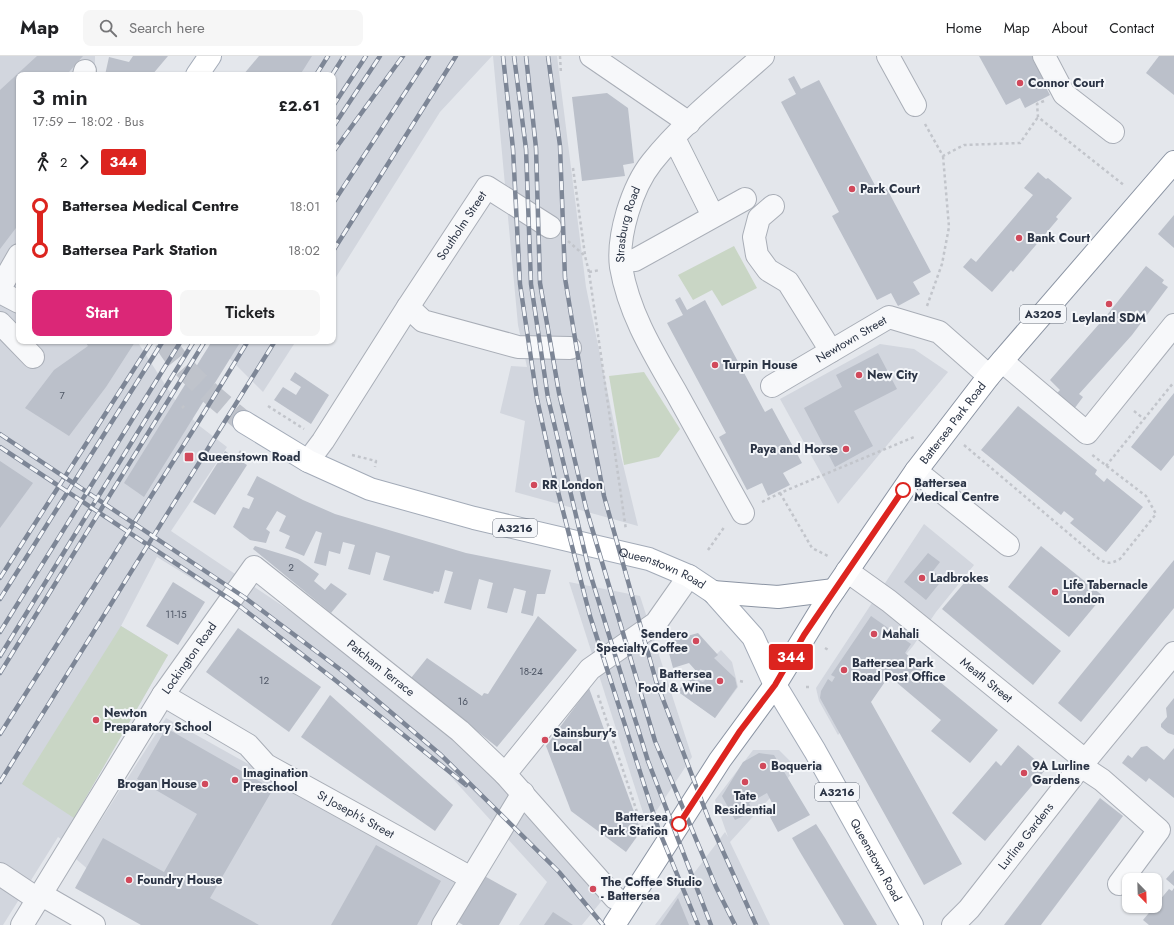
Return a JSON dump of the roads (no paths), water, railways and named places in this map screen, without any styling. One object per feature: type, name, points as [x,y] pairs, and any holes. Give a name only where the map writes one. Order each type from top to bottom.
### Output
[{"type":"main road","points":[[199,72],[210,56]]},
{"type":"main road","name":"Battersea Park Road","points":[[614,925],[720,760],[775,685],[804,635],[916,471],[996,369],[1174,162]]},
{"type":"main road","name":"Queenstown Road","points":[[244,422],[334,474],[381,493],[474,518],[648,559],[689,576],[713,592],[753,637],[775,685],[815,751],[912,925]]},
{"type":"main road","name":"A3216","points":[[713,592],[778,597],[834,590]]},
{"type":"street","points":[[591,56],[682,131],[713,216]]},
{"type":"street","name":"Strasburg Road","points":[[743,513],[648,344],[630,303],[621,261],[628,206],[651,163],[682,131],[763,56]]},
{"type":"street","points":[[888,56],[915,105]]},
{"type":"street","points":[[1044,56],[1064,94],[1113,132]]},
{"type":"street","name":"Southolm Street","points":[[308,460],[323,440],[487,187],[550,227]]},
{"type":"street","points":[[621,261],[635,260],[745,199]]},
{"type":"street","points":[[773,206],[759,218],[754,237],[757,254],[768,270],[788,282],[831,351]]},
{"type":"street","points":[[0,288],[16,259]]},
{"type":"street","points":[[0,292],[16,300]]},
{"type":"street","points":[[408,307],[423,321],[518,347],[570,348]]},
{"type":"street","name":"Newtown Street","points":[[772,386],[889,317],[939,332],[996,369],[1087,433],[1174,325]]},
{"type":"street","points":[[0,323],[16,339]]},
{"type":"street","points":[[21,344],[33,356]]},
{"type":"street","points":[[916,471],[1008,545]]},
{"type":"street","name":"Lockington Road","points":[[22,925],[163,695],[254,566]]},
{"type":"street","name":"Patcham Terrace","points":[[254,566],[460,731],[523,793],[615,898],[627,904]]},
{"type":"street","name":"Meath Street","points":[[849,568],[1083,763],[1159,830],[1119,884]]},
{"type":"street","points":[[505,774],[590,669],[656,623],[689,576]]},
{"type":"street","name":"Lurline Gardens","points":[[953,925],[969,909],[1083,763],[1174,653]]},
{"type":"street","name":"St Joseph's Street","points":[[163,695],[248,746],[260,761],[471,878]]},
{"type":"street","points":[[443,925],[523,793]]},
{"type":"street","points":[[0,874],[94,925]]},
{"type":"tunnel","points":[[167,344],[171,352],[190,374],[244,422]]},
{"type":"railway","points":[[318,72],[328,56]]},
{"type":"railway","points":[[334,72],[344,56]]},
{"type":"railway","points":[[336,101],[366,56]]},
{"type":"railway","points":[[336,122],[380,56]]},
{"type":"railway","points":[[336,148],[403,56]]},
{"type":"railway","points":[[336,198],[429,56]]},
{"type":"railway","points":[[336,246],[456,56]]},
{"type":"railway","points":[[503,56],[513,149],[520,284],[537,399],[554,476],[590,616],[658,828],[698,925]]},
{"type":"railway","points":[[514,56],[526,149],[531,284],[548,398],[589,570],[616,658],[648,761],[711,925]]},
{"type":"railway","points":[[526,56],[536,148],[540,283],[559,393],[586,508],[655,741],[716,887],[735,925]]},
{"type":"railway","points":[[548,56],[560,146],[565,278],[583,387],[604,496],[656,681],[709,820],[756,925]]},
{"type":"railway","points":[[0,578],[150,344]]},
{"type":"railway","points":[[0,599],[161,344]]},
{"type":"railway","points":[[0,632],[179,344]]},
{"type":"railway","points":[[0,656],[192,344]]},
{"type":"railway","points":[[0,673],[203,344]]},
{"type":"railway","points":[[0,734],[246,344]]},
{"type":"railway","points":[[0,782],[273,344]]},
{"type":"railway","points":[[0,434],[244,597],[345,673],[441,755],[559,872],[603,925]]},
{"type":"railway","points":[[0,447],[237,604],[466,785]]},
{"type":"place","name":"Connor Court","points":[[1020,83]]},
{"type":"place","name":"Park Court","points":[[852,189]]},
{"type":"place","name":"Bank Court","points":[[1019,238]]},
{"type":"place","name":"Leyland SDM","points":[[1109,304]]},
{"type":"place","name":"Turpin House","points":[[715,365]]},
{"type":"place","name":"New City","points":[[859,375]]},
{"type":"place","name":"Paya and Horse","points":[[846,449]]},
{"type":"place","name":"Queenstown Road","points":[[189,457]]},
{"type":"place","name":"RR London","points":[[534,485]]},
{"type":"place","name":"Battersea Medical Centre","points":[[903,490]]},
{"type":"place","name":"Ladbrokes","points":[[922,578]]},
{"type":"place","name":"Life Tabernacle London","points":[[1055,592]]},
{"type":"place","name":"Mahali","points":[[874,634]]},
{"type":"place","name":"Sendero Specialty Coffee","points":[[696,641]]},
{"type":"place","name":"Battersea Park Road Post Office","points":[[844,670]]},
{"type":"place","name":"Battersea Food & Wine","points":[[720,681]]},
{"type":"place","name":"Newton Preparatory School","points":[[96,720]]},
{"type":"place","name":"Sainsbury's Local","points":[[545,740]]},
{"type":"place","name":"Boqueria","points":[[763,766]]},
{"type":"place","name":"9A Lurline Gardens","points":[[1024,773]]},
{"type":"place","name":"Imagination Preschool","points":[[235,780]]},
{"type":"place","name":"Tate Residential","points":[[745,782]]},
{"type":"place","name":"Brogan House","points":[[205,784]]},
{"type":"place","name":"Battersea Park Station","points":[[679,824]]},
{"type":"place","name":"Foundry House","points":[[129,880]]},
{"type":"place","name":"The Coffee Studio - Battersea","points":[[593,889]]}]
